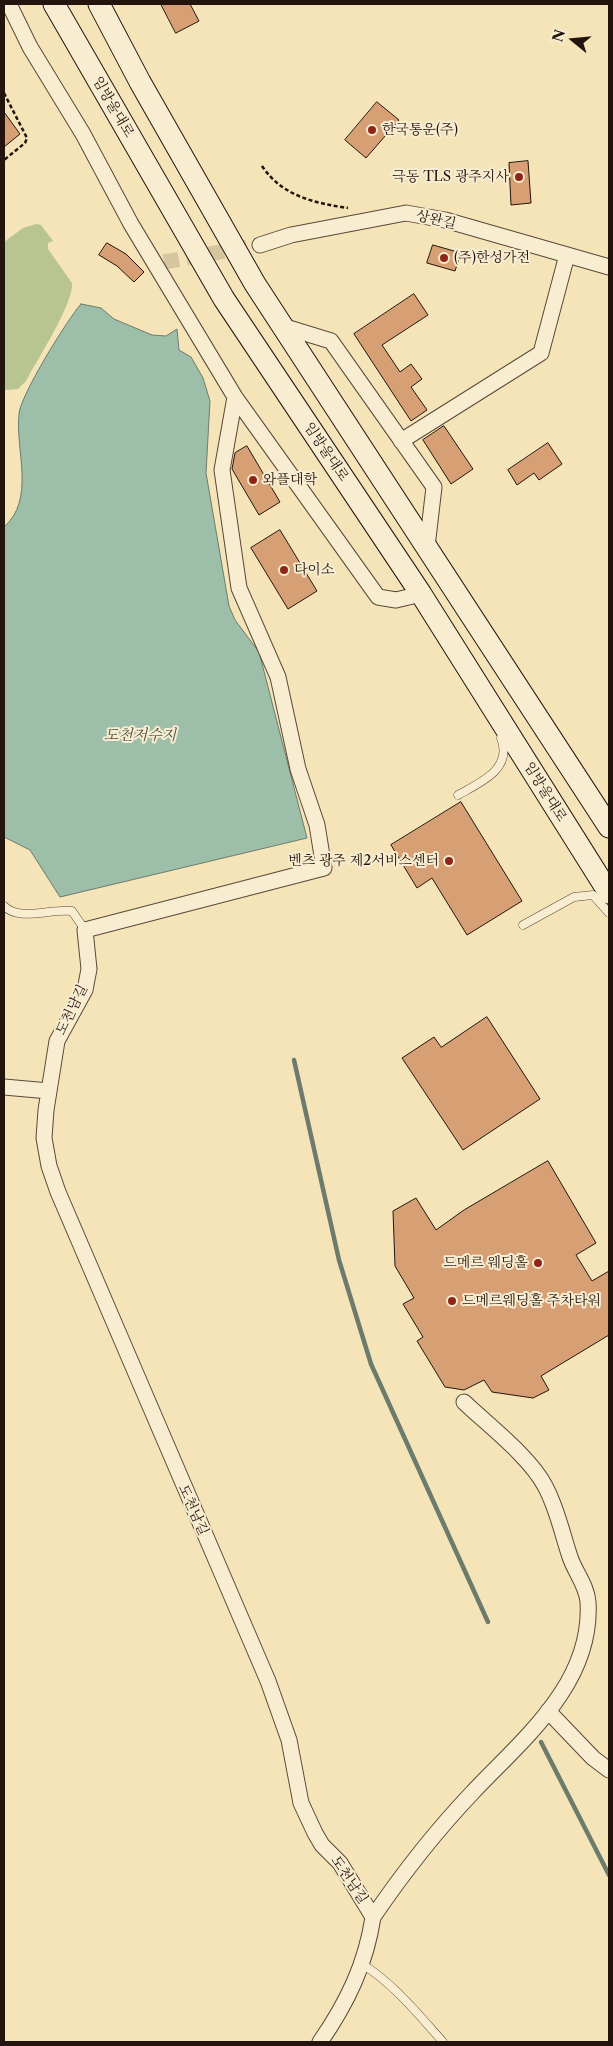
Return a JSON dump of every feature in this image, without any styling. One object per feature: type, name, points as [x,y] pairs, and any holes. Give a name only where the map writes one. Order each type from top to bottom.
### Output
[{"type":"main road","name":"임방울대로","points":[[54,4],[224,299],[421,594],[609,893]]},
{"type":"main road","points":[[99,4],[145,91],[250,276],[609,827]]},
{"type":"street","points":[[9,4],[30,47],[84,134],[131,224],[161,264],[235,397],[378,597],[396,600],[421,594]]},
{"type":"street","name":"상완길","points":[[260,245],[292,235],[406,214],[445,220],[609,267]]},
{"type":"street","points":[[401,441],[541,353],[567,255]]},
{"type":"street","points":[[282,326],[331,341],[434,487],[426,547]]},
{"type":"street","points":[[85,930],[324,868],[316,825],[298,769],[278,677],[239,588],[222,470],[235,397]]},
{"type":"street","name":"도천남길","points":[[85,930],[89,970],[85,990],[57,1041],[49,1091],[44,1138],[49,1166],[58,1192],[268,1681],[288,1740],[301,1803],[322,1845],[340,1863],[373,1917]]},
{"type":"street","points":[[4,1086],[49,1091]]},
{"type":"street","name":"도천남길","points":[[320,2042],[352,1989],[362,1964],[373,1917],[410,1863],[472,1793],[527,1738],[548,1711],[573,1671],[582,1646],[588,1616],[588,1600],[581,1580],[574,1571],[554,1506],[544,1485],[532,1467],[464,1402]]},
{"type":"street","points":[[548,1711],[593,1758],[609,1770]]},
{"type":"lane","points":[[458,795],[494,774],[503,762],[505,748],[485,696]]},
{"type":"lane","points":[[523,926],[574,897],[593,895],[609,912]]},
{"type":"lane","points":[[4,906],[16,914],[60,909],[72,910],[85,930]]},
{"type":"lane","points":[[362,1964],[391,1987],[443,2042]]},
{"type":"path","points":[[4,93],[27,138],[25,143],[4,160]]},
{"type":"path","points":[[262,166],[267,174],[284,189],[298,197],[354,209]]},
{"type":"shaded area","points":[[36,224],[41,225],[53,241],[48,243],[48,249],[72,283],[71,292],[61,317],[26,381],[18,389],[5,390],[4,242],[23,228]]},
{"type":"water","name":"도천저수지","points":[[81,304],[101,308],[114,319],[152,335],[166,336],[177,329],[179,350],[191,357],[203,378],[210,401],[206,473],[229,606],[235,620],[259,652],[307,838],[60,897],[30,850],[4,837],[4,527],[14,516],[22,488],[19,428],[21,405],[45,358]]},
{"type":"building","points":[[161,4],[190,4],[199,21],[176,33]]},
{"type":"building","name":"한국통운(주)","points":[[377,102],[399,120],[366,158],[345,140]]},
{"type":"building","points":[[4,112],[20,134],[4,147]]},
{"type":"building","name":"극동 TLS 광주지사","points":[[528,161],[531,203],[511,205],[509,163]]},
{"type":"building","points":[[107,243],[126,254],[144,272],[134,282],[117,266],[99,255]]},
{"type":"building","name":"(주)한성가전","points":[[433,245],[461,253],[455,271],[427,263]]},
{"type":"building","points":[[414,294],[428,315],[382,345],[400,372],[411,364],[422,379],[411,387],[427,410],[411,421],[354,334]]},
{"type":"building","points":[[444,426],[473,469],[451,484],[423,440]]},
{"type":"building","points":[[548,443],[562,464],[539,480],[534,473],[517,485],[508,470]]},
{"type":"building","name":"와플대학","points":[[247,446],[280,502],[259,515],[232,469],[235,453]]},
{"type":"building","name":"다이소","points":[[280,530],[317,591],[288,609],[251,548]]},
{"type":"building","name":"벤츠 광주 제2서비스센터","points":[[461,802],[522,901],[467,935],[432,878],[417,888],[391,845]]},
{"type":"building","points":[[487,1017],[540,1099],[463,1150],[402,1058],[434,1037],[441,1047]]},
{"type":"building","points":[[548,1161],[596,1243],[576,1255],[592,1281],[609,1271],[609,1335],[541,1376],[549,1390],[533,1398],[492,1392],[484,1380],[464,1390],[445,1387],[417,1341],[423,1337],[403,1304],[414,1298],[395,1266],[393,1211],[416,1198],[436,1230],[464,1210]]},
{"type":"waterway","points":[[294,1060],[339,1260],[371,1364],[488,1622]]},
{"type":"waterway","points":[[541,1742],[609,1875]]},
{"type":"tunnel","points":[[164,262],[260,245]]},
{"type":"place","name":"한국통운(주)","points":[[372,130]]},
{"type":"place","name":"극동 TLS 광주지사","points":[[519,177]]},
{"type":"place","name":"(주)한성가전","points":[[444,258]]},
{"type":"place","name":"와플대학","points":[[253,480]]},
{"type":"place","name":"다이소","points":[[284,570]]},
{"type":"place","name":"벤츠 광주 제2서비스센터","points":[[449,861]]},
{"type":"place","name":"드메르 웨딩홀","points":[[538,1263]]},
{"type":"place","name":"드메르웨딩홀 주차타워","points":[[452,1301]]}]
